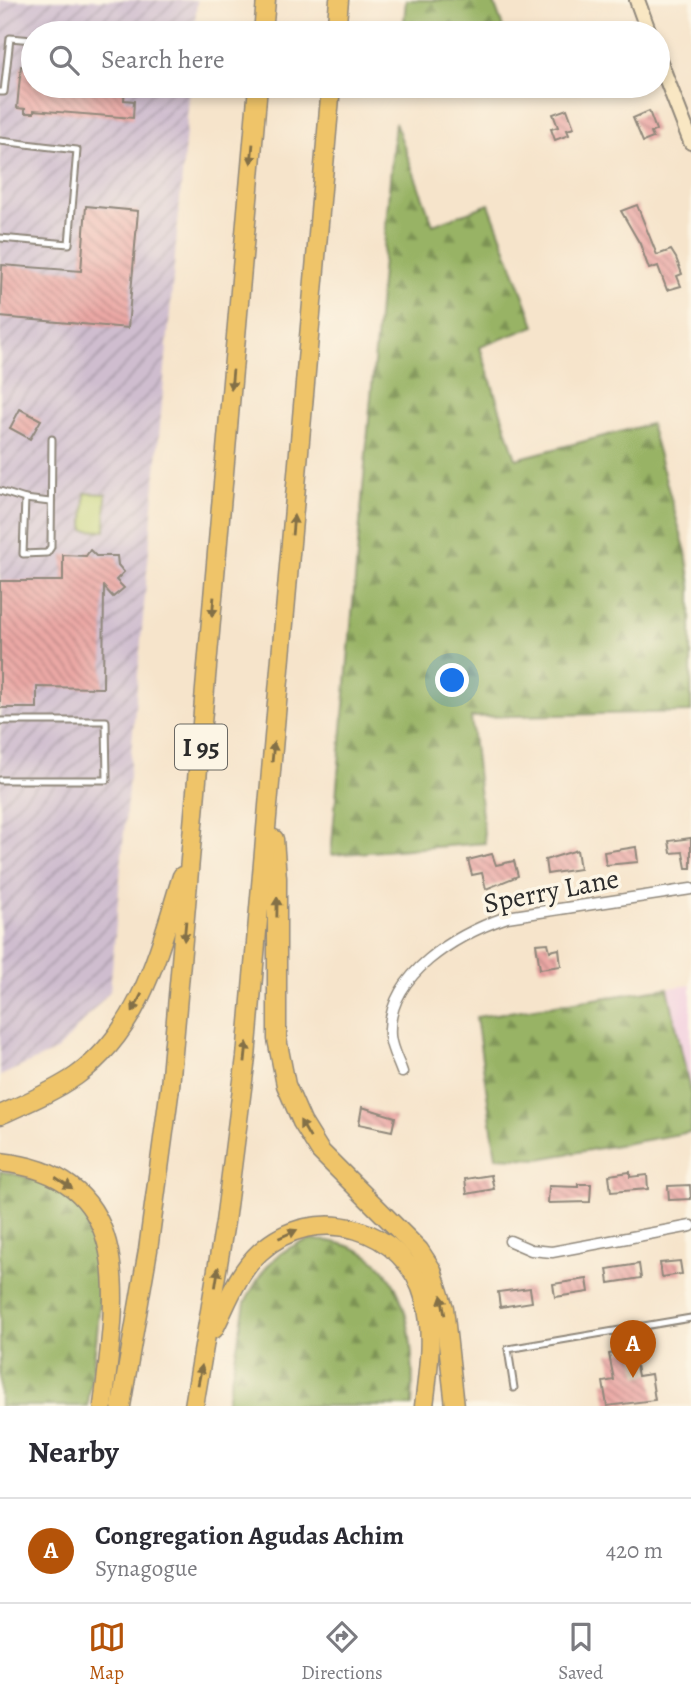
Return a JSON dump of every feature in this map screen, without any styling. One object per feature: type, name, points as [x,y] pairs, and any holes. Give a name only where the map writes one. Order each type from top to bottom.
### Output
[{"type":"highway","points":[[264,21],[265,0]]},
{"type":"highway","points":[[337,21],[339,0]]},
{"type":"highway","name":"I 95","points":[[121,1406],[165,1128],[257,98]]},
{"type":"highway","points":[[194,1406],[206,1345],[238,1126],[330,98]]},
{"type":"highway","points":[[270,787],[277,878],[277,1039],[286,1084],[302,1122],[320,1152],[419,1250],[432,1270],[444,1308],[455,1406]]},
{"type":"highway","points":[[0,1115],[78,1075],[104,1052],[122,1030],[154,965],[192,846]]},
{"type":"highway","points":[[0,1162],[36,1169],[61,1181],[83,1198],[103,1229],[112,1254],[115,1289],[103,1406]]},
{"type":"highway","points":[[206,1345],[242,1275],[261,1251],[298,1229],[324,1225],[348,1226],[372,1235],[394,1249],[419,1282],[428,1320],[425,1402]]},
{"type":"highway","points":[[450,1373],[450,1406]]},
{"type":"main road","points":[[636,0],[644,21]]},
{"type":"main road","points":[[670,88],[691,142]]},
{"type":"street","name":"Sperry Lane","points":[[402,1072],[390,1033],[397,1003],[409,982],[448,943],[478,927],[507,917],[691,890]]},
{"type":"street","points":[[510,1241],[531,1250],[552,1252],[691,1226]]},
{"type":"lane","points":[[0,92],[4,92],[10,38],[21,39]]},
{"type":"lane","points":[[0,141],[76,150],[69,244],[0,238]]},
{"type":"lane","points":[[25,499],[23,554],[41,555],[50,550],[52,439]]},
{"type":"lane","points":[[0,491],[25,499],[50,502]]},
{"type":"lane","points":[[0,721],[106,721],[107,780],[0,780]]},
{"type":"lane","points":[[514,1388],[508,1349],[691,1318]]},
{"type":"shaded area","points":[[0,0],[197,0],[195,21],[21,21],[21,98],[189,98],[110,991],[58,1050],[0,1076]]},
{"type":"shaded area","points":[[691,985],[691,1095],[668,988]]},
{"type":"green space","points":[[406,0],[493,0],[501,21],[404,21]]},
{"type":"green space","points":[[395,122],[433,225],[489,204],[535,326],[480,347],[516,459],[650,424],[686,552],[691,587],[691,712],[471,717],[485,843],[331,855]]},
{"type":"green space","points":[[85,493],[106,494],[105,531],[84,530]]},
{"type":"green space","points":[[668,988],[691,1095],[691,1132],[539,1159],[496,1157],[476,1017]]},
{"type":"green space","points":[[0,1171],[42,1182],[66,1194],[83,1212],[94,1236],[99,1263],[100,1293],[88,1406],[0,1406]]},
{"type":"green space","points":[[310,1240],[342,1244],[367,1255],[386,1272],[399,1294],[407,1320],[413,1377],[412,1406],[226,1406],[245,1303],[263,1272],[278,1255]]},
{"type":"building","points":[[21,66],[21,98],[124,98],[134,101],[133,118],[34,110],[34,113],[25,113],[25,109],[17,108]]},
{"type":"building","points":[[567,109],[574,128],[567,130],[569,135],[555,140],[551,129],[558,127],[553,114]]},
{"type":"building","points":[[649,111],[656,130],[651,133],[653,138],[643,142],[633,118]]},
{"type":"building","points":[[637,205],[657,255],[671,250],[676,258],[682,274],[677,276],[681,286],[667,290],[658,266],[649,269],[640,244],[621,211]]},
{"type":"building","points":[[86,206],[138,211],[128,328],[0,317],[2,265],[81,271]]},
{"type":"building","points":[[20,409],[41,420],[30,439],[10,428]]},
{"type":"building","points":[[90,550],[96,556],[117,556],[118,565],[124,572],[116,580],[124,588],[113,597],[104,587],[103,688],[37,687],[37,708],[0,708],[0,581],[63,581],[63,555],[86,556]]},
{"type":"building","points":[[691,838],[691,868],[686,868],[683,852],[671,853],[669,841]]},
{"type":"building","points":[[636,847],[638,862],[606,865],[604,852]]},
{"type":"building","points":[[577,850],[580,869],[547,874],[545,860]]},
{"type":"building","points":[[492,854],[496,865],[514,861],[518,876],[486,889],[482,873],[472,875],[468,860]]},
{"type":"building","points":[[548,943],[550,951],[559,949],[561,966],[540,969],[536,944]]},
{"type":"building","points":[[362,1107],[395,1117],[392,1131],[359,1124]]},
{"type":"building","points":[[630,1172],[630,1177],[647,1175],[648,1189],[611,1192],[609,1175]]},
{"type":"building","points":[[491,1175],[494,1189],[467,1194],[465,1179]]},
{"type":"building","points":[[578,1184],[591,1184],[590,1202],[548,1203],[549,1186],[578,1187]]},
{"type":"building","points":[[690,1185],[691,1199],[669,1200],[668,1186]]},
{"type":"building","points":[[680,1261],[682,1274],[662,1277],[660,1263]]},
{"type":"building","points":[[639,1264],[641,1278],[609,1283],[607,1269]]},
{"type":"building","points":[[587,1279],[589,1292],[555,1297],[553,1284]]},
{"type":"building","points":[[530,1288],[532,1302],[500,1307],[498,1292]]},
{"type":"building","points":[[633,1349],[638,1376],[651,1374],[655,1400],[607,1406],[603,1382],[614,1380],[609,1354]]},
{"type":"place","name":"Congregation Agudas Achim","points":[[633,1378]]}]
